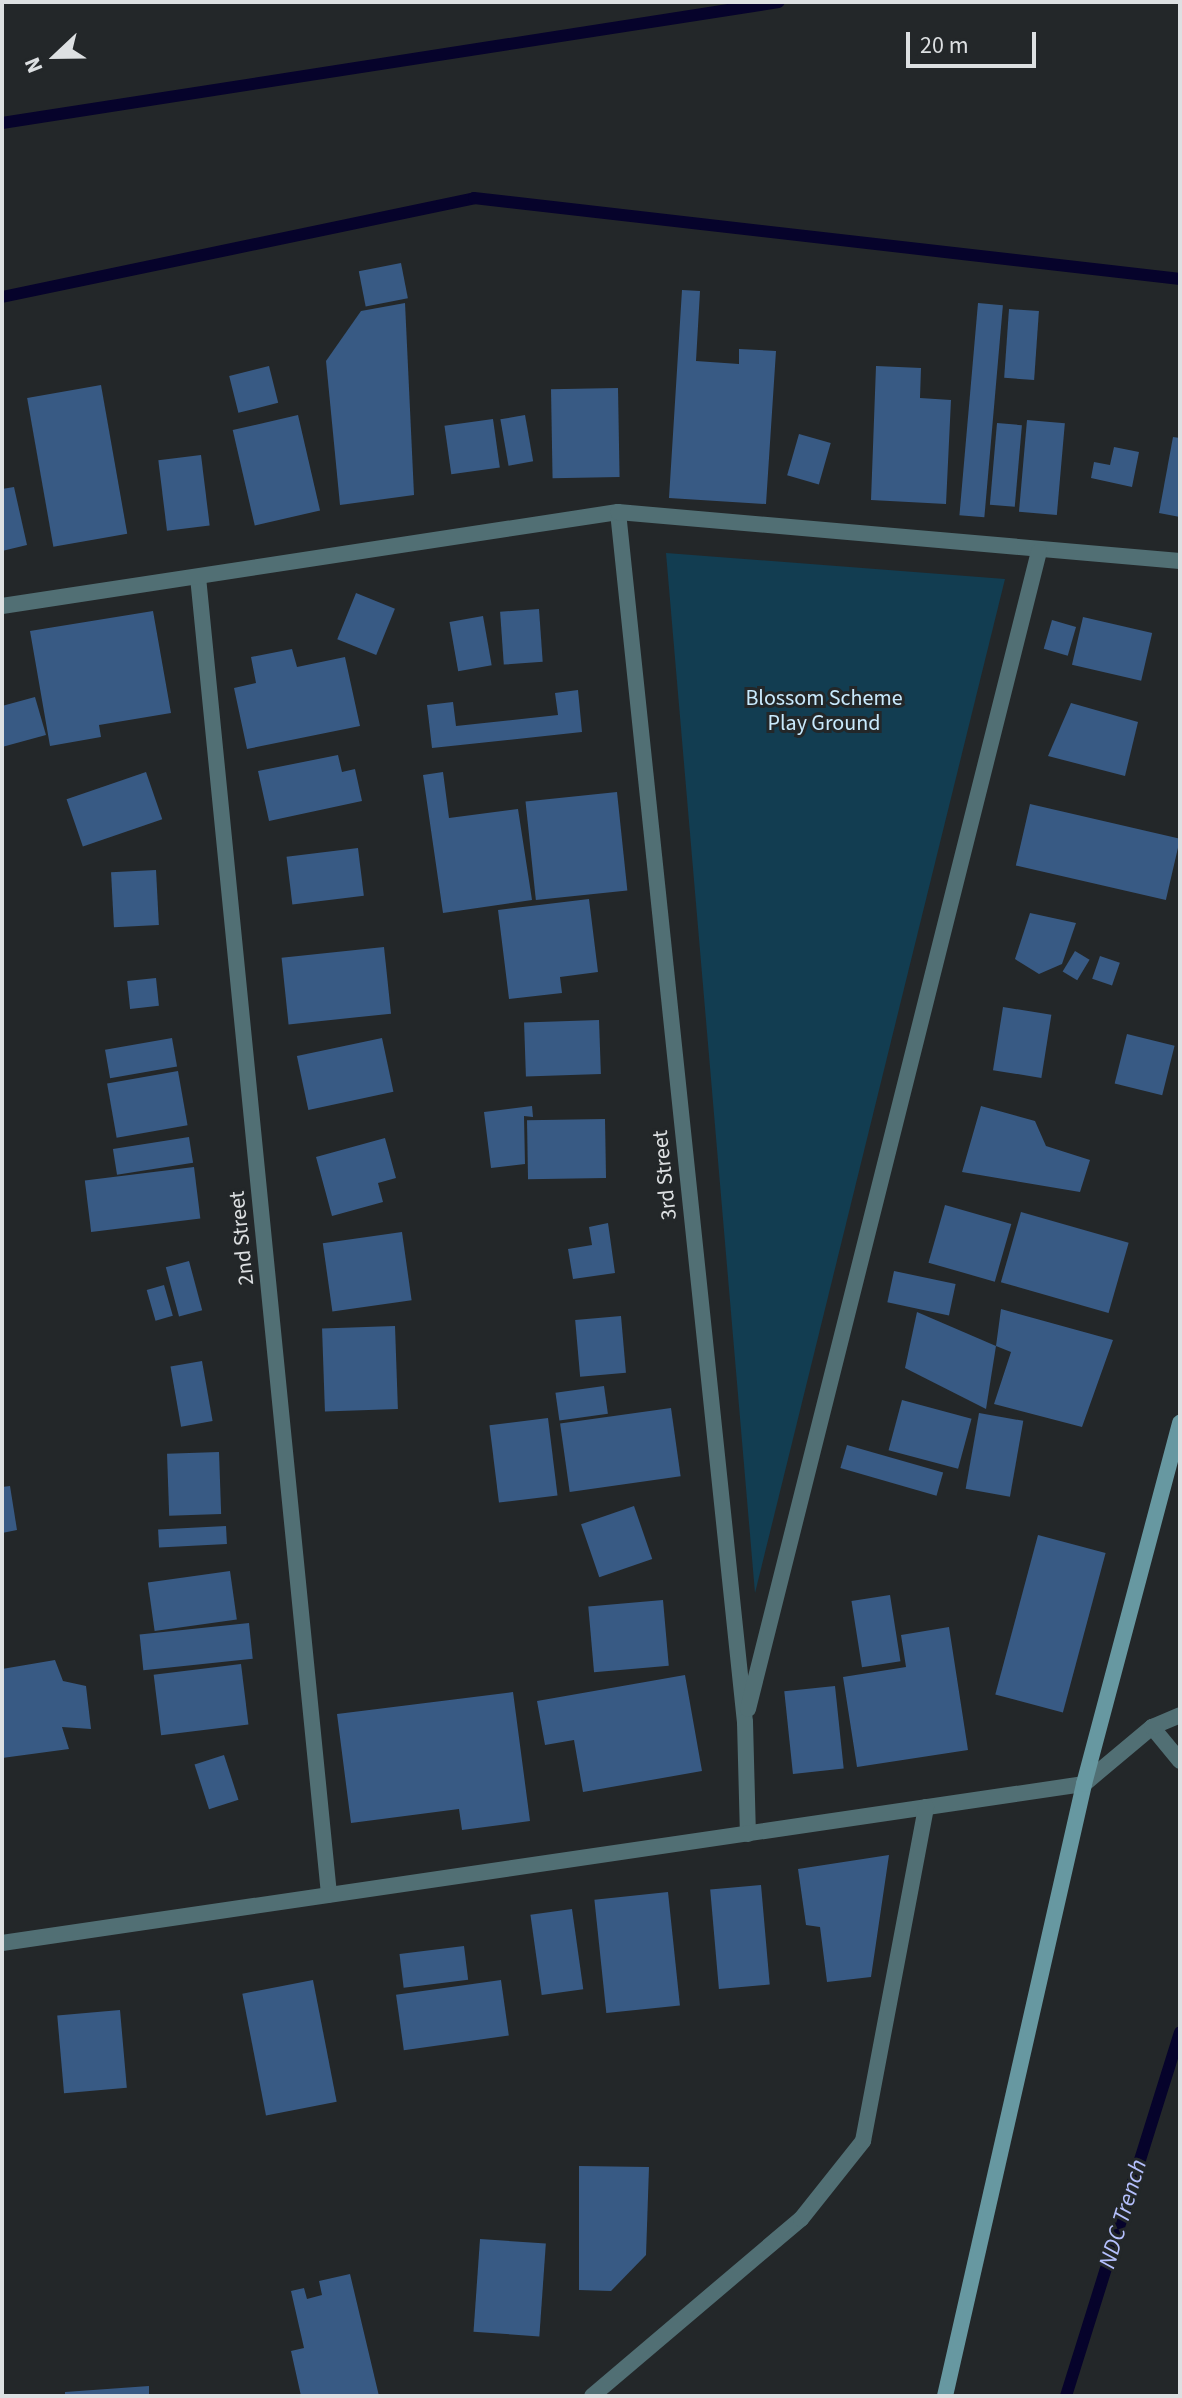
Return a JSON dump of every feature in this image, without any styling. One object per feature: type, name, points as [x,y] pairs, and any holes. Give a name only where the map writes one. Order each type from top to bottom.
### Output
[{"type":"main road","points":[[945,2396],[1084,1784],[1180,1423]]},
{"type":"street","points":[[2,606],[618,512],[1180,561]]},
{"type":"street","name":"3rd Street","points":[[618,512],[745,1722],[748,1834]]},
{"type":"street","points":[[745,1722],[1039,551]]},
{"type":"street","name":"2nd Street","points":[[198,577],[329,1895]]},
{"type":"street","points":[[2,1943],[1084,1784],[1152,1727],[1180,1715]]},
{"type":"street","points":[[1152,1727],[1180,1761]]},
{"type":"street","points":[[592,2396],[801,2219],[863,2141],[926,1807]]},
{"type":"green space","name":"Blossom Scheme Play Ground","points":[[666,553],[1005,579],[755,1593]]},
{"type":"building","points":[[401,263],[408,298],[366,307],[359,271]]},
{"type":"building","points":[[682,290],[700,291],[696,361],[739,364],[739,349],[776,351],[766,504],[669,498]]},
{"type":"building","points":[[405,303],[414,495],[340,505],[326,361],[361,311]]},
{"type":"building","points":[[978,303],[1003,305],[984,517],[959,515]]},
{"type":"building","points":[[1009,309],[1039,311],[1034,380],[1004,378]]},
{"type":"building","points":[[269,366],[278,403],[238,413],[229,376]]},
{"type":"building","points":[[876,366],[921,368],[920,398],[951,400],[946,504],[871,500]]},
{"type":"building","points":[[101,385],[127,534],[53,547],[27,398]]},
{"type":"building","points":[[618,388],[620,477],[553,478],[551,389]]},
{"type":"building","points":[[298,415],[320,510],[255,526],[233,430]]},
{"type":"building","points":[[525,415],[533,461],[509,466],[500,419]]},
{"type":"building","points":[[493,419],[500,468],[451,474],[444,426]]},
{"type":"building","points":[[1027,420],[1065,423],[1057,515],[1019,512]]},
{"type":"building","points":[[997,423],[1022,425],[1015,507],[990,505]]},
{"type":"building","points":[[799,434],[831,443],[819,484],[787,475]]},
{"type":"building","points":[[1173,437],[1180,438],[1180,517],[1159,513]]},
{"type":"building","points":[[1114,447],[1139,452],[1132,487],[1091,478],[1094,462],[1110,465]]},
{"type":"building","points":[[201,455],[210,525],[167,531],[158,460]]},
{"type":"building","points":[[14,487],[27,545],[2,551],[2,489]]},
{"type":"building","points":[[356,593],[395,609],[376,655],[337,639]]},
{"type":"building","points":[[539,609],[543,662],[504,665],[500,612]]},
{"type":"building","points":[[153,611],[171,713],[99,725],[101,737],[50,746],[30,631]]},
{"type":"building","points":[[483,616],[492,665],[458,671],[450,622]]},
{"type":"building","points":[[1083,617],[1152,633],[1141,681],[1072,665]]},
{"type":"building","points":[[1052,620],[1076,627],[1068,656],[1044,649]]},
{"type":"building","points":[[292,649],[297,667],[345,657],[360,726],[247,749],[234,688],[256,683],[251,657]]},
{"type":"building","points":[[578,690],[582,732],[432,748],[427,705],[453,702],[456,726],[558,715],[555,693]]},
{"type":"building","points":[[35,697],[46,735],[2,747],[2,706]]},
{"type":"building","points":[[1071,703],[1138,722],[1125,776],[1048,756]]},
{"type":"building","points":[[338,755],[342,772],[355,769],[362,801],[269,821],[258,771]]},
{"type":"building","points":[[146,772],[162,819],[83,847],[67,799]]},
{"type":"building","points":[[443,772],[449,818],[518,809],[532,900],[443,913],[423,775]]},
{"type":"building","points":[[617,792],[627,890],[536,900],[526,802]]},
{"type":"building","points":[[1030,804],[1180,839],[1166,900],[1016,865]]},
{"type":"building","points":[[358,848],[364,896],[292,904],[287,857]]},
{"type":"building","points":[[156,870],[159,925],[114,927],[111,872]]},
{"type":"building","points":[[589,899],[598,972],[560,977],[562,993],[509,999],[498,910]]},
{"type":"building","points":[[1030,913],[1076,923],[1062,964],[1039,974],[1015,959]]},
{"type":"building","points":[[384,947],[391,1014],[289,1024],[282,958]]},
{"type":"building","points":[[1075,951],[1090,960],[1077,980],[1063,972]]},
{"type":"building","points":[[1100,956],[1120,963],[1112,986],[1092,979]]},
{"type":"building","points":[[156,978],[159,1006],[130,1009],[127,981]]},
{"type":"building","points":[[1003,1007],[1051,1015],[1041,1078],[993,1070]]},
{"type":"building","points":[[599,1020],[601,1074],[526,1077],[524,1023]]},
{"type":"building","points":[[1127,1034],[1175,1046],[1162,1095],[1115,1083]]},
{"type":"building","points":[[172,1038],[177,1067],[110,1078],[105,1050]]},
{"type":"building","points":[[382,1038],[393,1092],[308,1110],[297,1056]]},
{"type":"building","points":[[178,1071],[188,1125],[117,1138],[107,1084]]},
{"type":"building","points":[[532,1106],[533,1117],[524,1116],[525,1164],[491,1168],[484,1112]]},
{"type":"building","points":[[981,1106],[1035,1121],[1046,1146],[1090,1160],[1080,1192],[962,1172]]},
{"type":"building","points":[[605,1119],[606,1178],[528,1179],[527,1120]]},
{"type":"building","points":[[189,1137],[193,1163],[117,1175],[113,1149]]},
{"type":"building","points":[[385,1138],[396,1178],[378,1183],[383,1202],[332,1216],[316,1157]]},
{"type":"building","points":[[194,1167],[200,1219],[91,1232],[85,1180]]},
{"type":"building","points":[[945,1205],[1011,1224],[995,1282],[928,1263]]},
{"type":"building","points":[[1021,1212],[1129,1243],[1109,1313],[1001,1282]]},
{"type":"building","points":[[608,1223],[615,1273],[573,1279],[568,1249],[592,1245],[589,1227]]},
{"type":"building","points":[[402,1232],[412,1300],[332,1311],[323,1243]]},
{"type":"building","points":[[189,1261],[202,1310],[179,1316],[166,1267]]},
{"type":"building","points":[[894,1271],[956,1284],[949,1315],[887,1302]]},
{"type":"building","points":[[164,1285],[173,1316],[156,1321],[147,1290]]},
{"type":"building","points":[[1001,1309],[1113,1340],[1082,1427],[994,1404],[1011,1352],[996,1346]]},
{"type":"building","points":[[917,1312],[996,1346],[986,1409],[905,1368]]},
{"type":"building","points":[[621,1316],[626,1373],[580,1377],[575,1320]]},
{"type":"building","points":[[395,1326],[398,1409],[325,1411],[322,1329]]},
{"type":"building","points":[[202,1361],[213,1421],[181,1427],[170,1367]]},
{"type":"building","points":[[604,1386],[608,1414],[559,1421],[555,1393]]},
{"type":"building","points":[[902,1400],[972,1419],[958,1469],[889,1450]]},
{"type":"building","points":[[671,1408],[681,1476],[570,1492],[560,1424]]},
{"type":"building","points":[[979,1413],[1023,1421],[1010,1497],[966,1489]]},
{"type":"building","points":[[548,1418],[558,1495],[499,1503],[489,1425]]},
{"type":"building","points":[[847,1445],[943,1473],[937,1496],[840,1468]]},
{"type":"building","points":[[219,1452],[221,1514],[169,1516],[167,1454]]},
{"type":"building","points":[[10,1486],[17,1530],[2,1533],[2,1487]]},
{"type":"building","points":[[634,1506],[652,1559],[599,1577],[581,1524]]},
{"type":"building","points":[[226,1526],[227,1544],[159,1548],[158,1530]]},
{"type":"building","points":[[1038,1535],[1106,1553],[1063,1712],[995,1694]]},
{"type":"building","points":[[230,1571],[237,1620],[155,1631],[148,1583]]},
{"type":"building","points":[[890,1595],[900,1661],[862,1667],[851,1601]]},
{"type":"building","points":[[663,1600],[669,1666],[594,1672],[588,1607]]},
{"type":"building","points":[[249,1623],[253,1659],[143,1670],[140,1634]]},
{"type":"building","points":[[949,1627],[968,1750],[857,1767],[843,1677],[906,1667],[901,1635]]},
{"type":"building","points":[[55,1660],[63,1681],[86,1686],[91,1729],[62,1727],[69,1749],[2,1758],[2,1669]]},
{"type":"building","points":[[241,1664],[248,1725],[161,1735],[154,1675]]},
{"type":"building","points":[[685,1675],[702,1771],[583,1792],[574,1740],[545,1745],[537,1701]]},
{"type":"building","points":[[835,1686],[844,1769],[793,1774],[784,1691]]},
{"type":"building","points":[[513,1692],[530,1821],[462,1830],[459,1809],[351,1823],[337,1714]]},
{"type":"building","points":[[224,1755],[239,1800],[209,1809],[195,1765]]},
{"type":"building","points":[[889,1855],[871,1977],[827,1982],[820,1927],[806,1925],[798,1869]]},
{"type":"building","points":[[761,1885],[770,1985],[719,1989],[710,1889]]},
{"type":"building","points":[[668,1892],[680,2005],[606,2013],[594,1900]]},
{"type":"building","points":[[572,1909],[583,1989],[542,1995],[530,1915]]},
{"type":"building","points":[[464,1946],[468,1980],[404,1988],[399,1954]]},
{"type":"building","points":[[313,1980],[337,2102],[266,2115],[242,1994]]},
{"type":"building","points":[[501,1980],[509,2035],[404,2050],[396,1995]]},
{"type":"building","points":[[120,2010],[127,2088],[64,2093],[57,2015]]},
{"type":"building","points":[[579,2166],[649,2167],[646,2255],[611,2291],[579,2290]]},
{"type":"building","points":[[480,2239],[546,2244],[539,2336],[474,2332]]},
{"type":"building","points":[[350,2274],[379,2396],[301,2396],[291,2351],[304,2348],[291,2291],[304,2288],[307,2299],[322,2295],[319,2281]]},
{"type":"building","points":[[149,2386],[149,2396],[65,2396],[65,2392]]},
{"type":"waterway","points":[[2,123],[779,2]]},
{"type":"waterway","points":[[2,297],[474,198],[1180,279]]},
{"type":"waterway","name":"NDC Trench","points":[[1066,2396],[1180,2032]]}]
